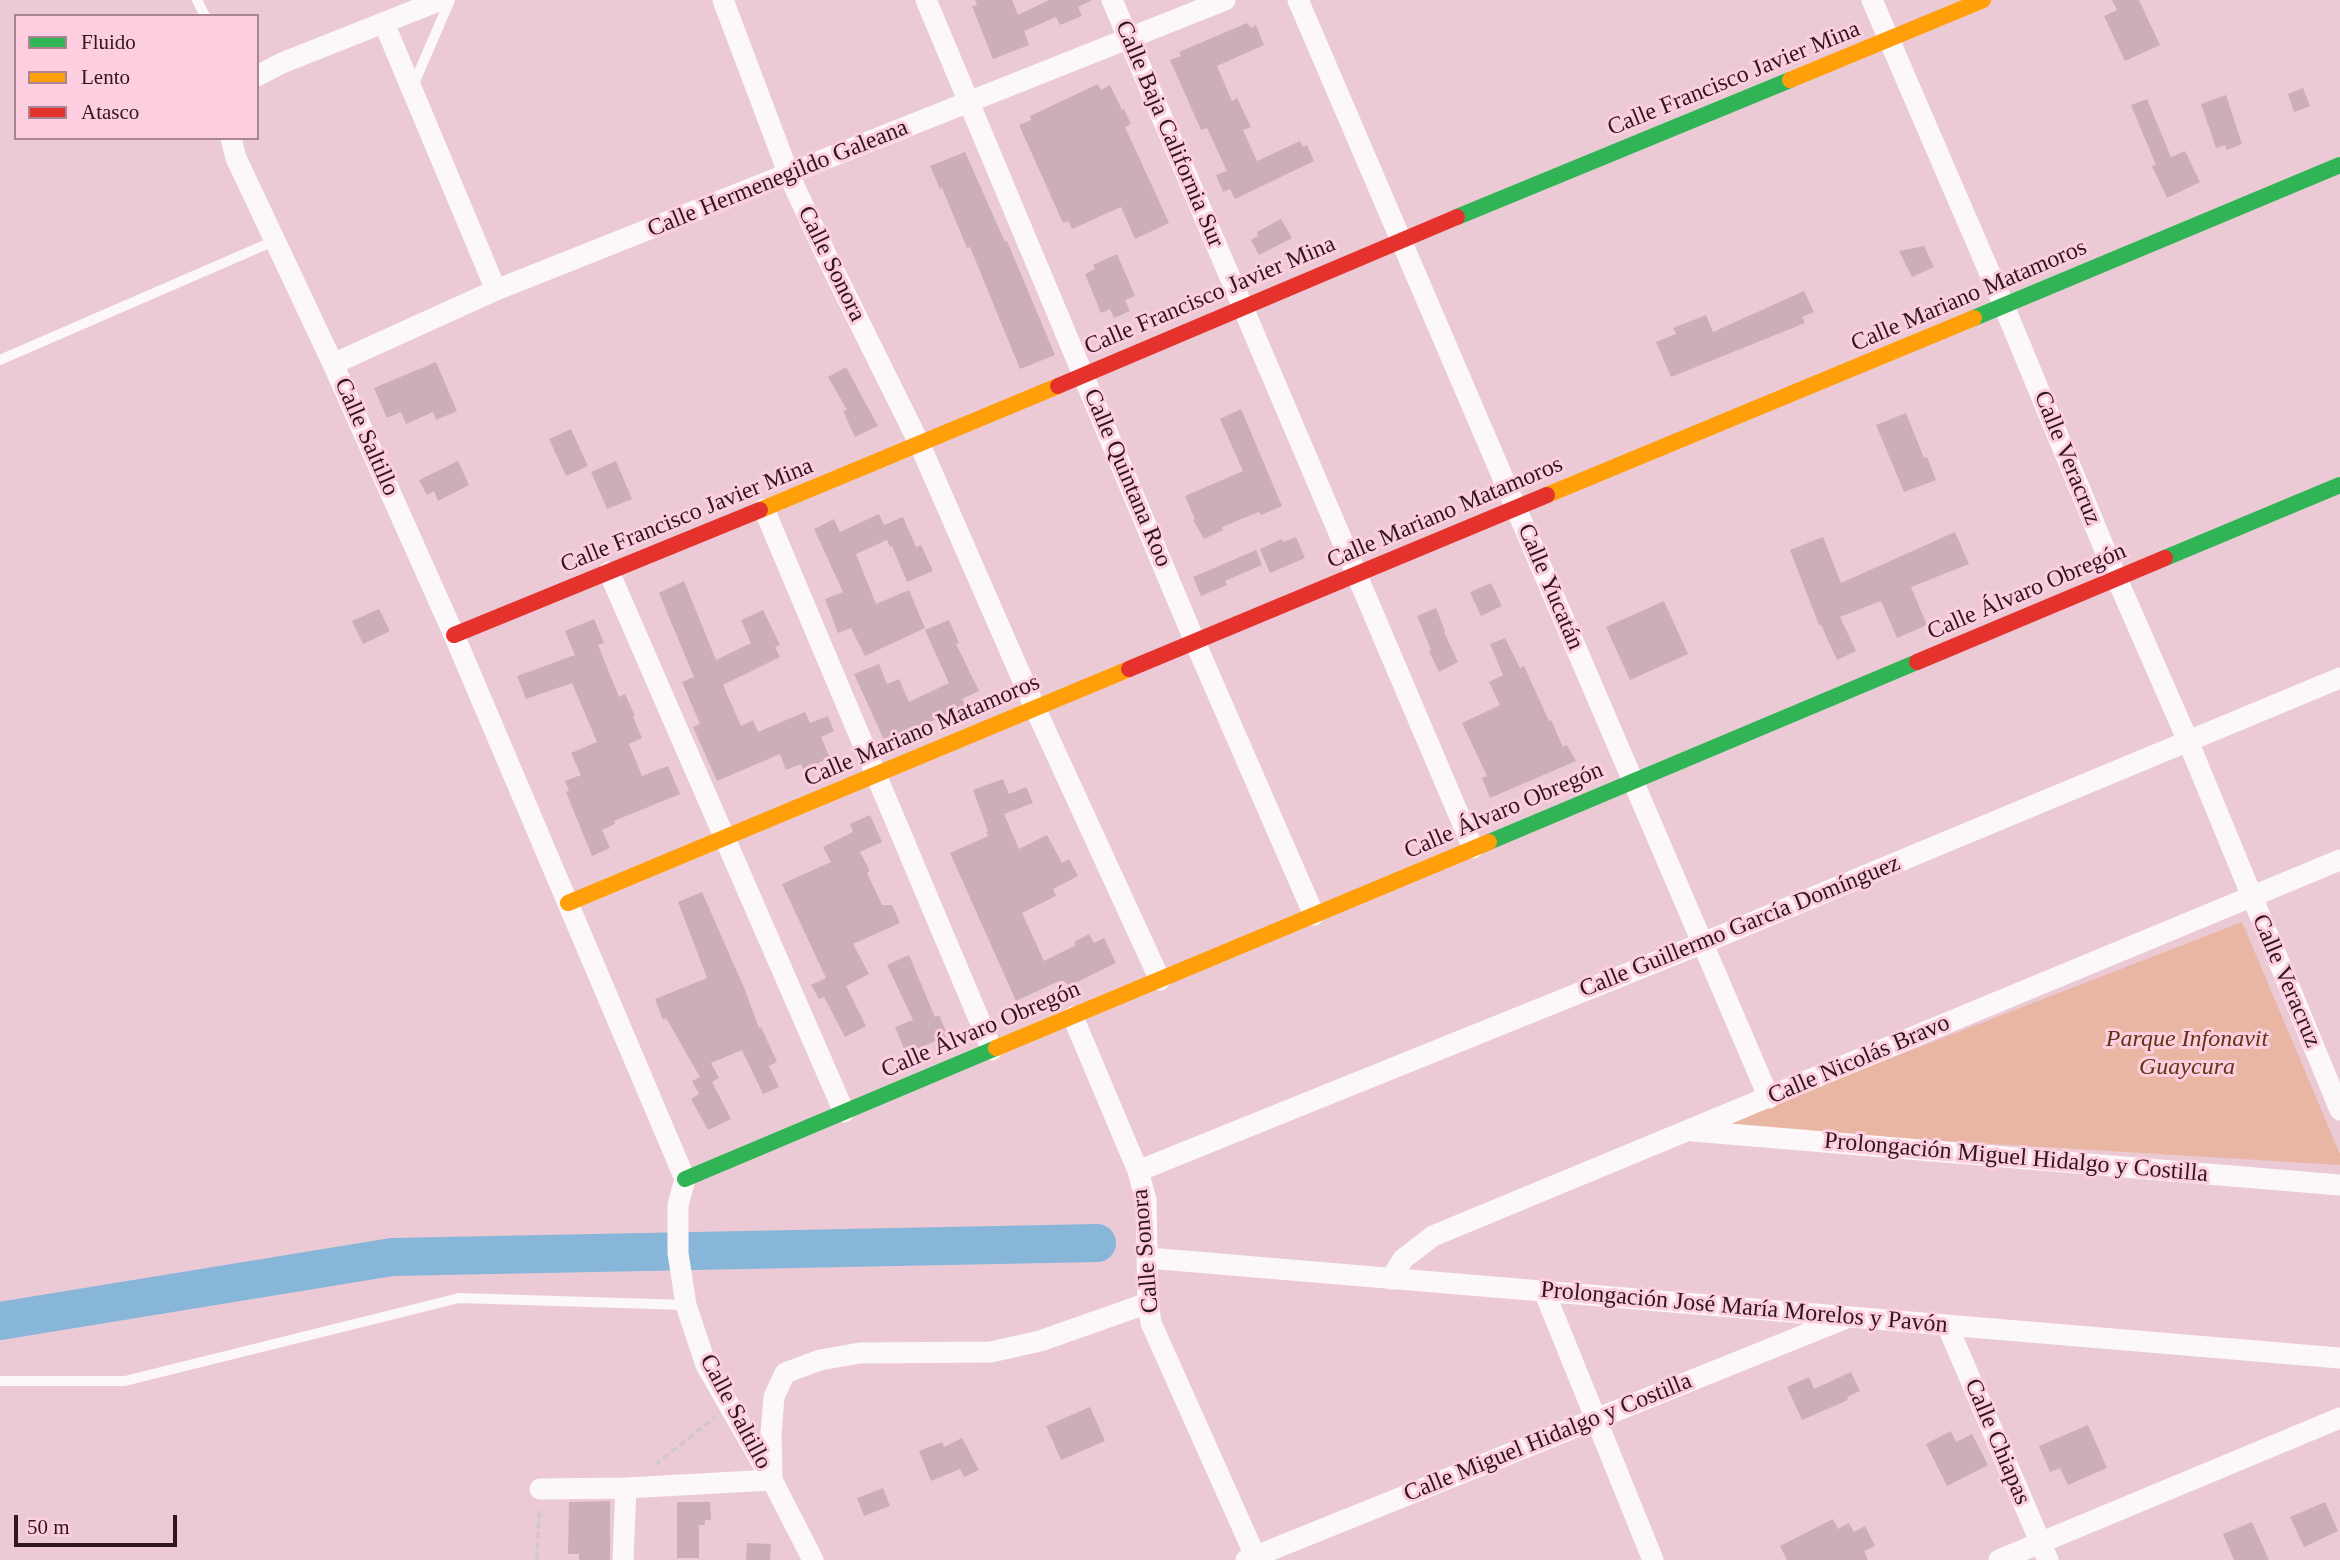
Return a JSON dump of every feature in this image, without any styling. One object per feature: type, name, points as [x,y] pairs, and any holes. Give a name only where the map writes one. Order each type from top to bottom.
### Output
[{"type":"street","points":[[259,75],[282,63],[441,0]]},
{"type":"street","name":"Calle Sonora","points":[[723,0],[789,175],[920,444],[1035,708],[1160,980]]},
{"type":"street","name":"Calle Quintana Roo","points":[[926,0],[1195,642],[1314,915]]},
{"type":"street","name":"Calle Baja California Sur","points":[[1112,0],[1473,848]]},
{"type":"street","name":"Calle Hermenegildo Galeana","points":[[333,364],[496,290],[1225,0]]},
{"type":"street","name":"Calle Yucatán","points":[[1298,0],[1769,1098]]},
{"type":"street","name":"Calle Veracruz","points":[[1872,0],[2004,306],[2116,579],[2188,741],[2340,1110]]},
{"type":"street","name":"Calle Francisco Javier Mina","points":[[454,635],[764,509],[1401,240],[1983,0]]},
{"type":"street","points":[[384,23],[496,290]]},
{"type":"street","name":"Calle Saltillo","points":[[232,140],[236,158],[333,364],[454,635],[685,1179],[678,1205],[677,1253],[686,1305],[706,1365],[772,1480],[813,1560]]},
{"type":"street","name":"Calle Mariano Matamoros","points":[[568,903],[2340,165]]},
{"type":"street","name":"Calle Álvaro Obregón","points":[[685,1179],[2340,485]]},
{"type":"street","points":[[764,509],[992,1051]]},
{"type":"street","points":[[609,572],[844,1112]]},
{"type":"street","name":"Calle Guillermo García Domínguez","points":[[1138,1171],[1703,943],[2340,678]]},
{"type":"street","name":"Calle Nicolás Bravo","points":[[1391,1279],[1403,1259],[1433,1236],[2340,860]]},
{"type":"street","name":"Calle Sonora","points":[[1073,1017],[1138,1171],[1146,1200],[1147,1303],[1152,1323],[1253,1559]]},
{"type":"street","name":"Prolongación Miguel Hidalgo y Costilla","points":[[1691,1131],[2340,1185]]},
{"type":"street","name":"Prolongación José María Morelos y Pavón","points":[[1148,1258],[2340,1358]]},
{"type":"street","points":[[1544,1291],[1653,1560]]},
{"type":"street","points":[[540,1489],[626,1488],[772,1480],[771,1433],[774,1397],[785,1373],[820,1360],[860,1353],[991,1352],[1040,1341],[1147,1303]]},
{"type":"street","name":"Calle Miguel Hidalgo y Costilla","points":[[1253,1559],[1849,1317]]},
{"type":"street","name":"Calle Chiapas","points":[[1947,1325],[2044,1551]]},
{"type":"street","points":[[1999,1560],[2044,1551],[2340,1418]]},
{"type":"street","points":[[623,1560],[626,1488]]},
{"type":"street","points":[[796,1560],[798,1529]]},
{"type":"lane","points":[[412,88],[450,0]]},
{"type":"lane","points":[[0,360],[274,241]]},
{"type":"lane","points":[[0,1381],[125,1381],[459,1298],[686,1305]]},
{"type":"path","points":[[626,1488],[729,1406]]},
{"type":"path","points":[[537,1560],[540,1489]]},
{"type":"green space","name":"Parque Infonavit Guaycura","points":[[2242,922],[2340,1154],[2340,1165],[1713,1127]]},
{"type":"building","points":[[975,0],[1012,0],[1018,15],[1049,0],[1093,0],[1078,7],[1082,16],[1060,25],[1056,17],[1024,31],[1029,45],[993,59],[972,6],[977,5]]},
{"type":"building","points":[[2112,0],[2139,0],[2160,45],[2125,61],[2104,16],[2117,10]]},
{"type":"building","points":[[1247,23],[1251,28],[1256,25],[1264,45],[1217,66],[1232,101],[1237,98],[1251,127],[1243,130],[1257,161],[1300,141],[1303,147],[1307,145],[1314,161],[1235,199],[1230,189],[1223,192],[1216,175],[1227,171],[1207,128],[1201,130],[1170,60],[1181,56],[1179,52]]},
{"type":"building","points":[[1098,84],[1101,90],[1110,85],[1122,110],[1124,109],[1131,124],[1125,127],[1169,223],[1135,239],[1121,207],[1072,229],[1068,221],[1063,223],[1019,125],[1031,120],[1030,116]]},
{"type":"building","points":[[2303,88],[2310,106],[2294,112],[2288,94]]},
{"type":"building","points":[[2226,95],[2242,144],[2227,150],[2225,145],[2216,148],[2201,104]]},
{"type":"building","points":[[2147,99],[2171,157],[2185,151],[2200,182],[2167,198],[2152,166],[2156,165],[2131,105]]},
{"type":"building","points":[[965,152],[1005,242],[1007,241],[1055,355],[1020,369],[970,247],[967,248],[930,166]]},
{"type":"building","points":[[1281,219],[1292,238],[1259,255],[1251,240],[1258,236],[1257,232]]},
{"type":"building","points":[[1924,246],[1934,267],[1912,277],[1899,251]]},
{"type":"building","points":[[1117,254],[1135,296],[1125,300],[1130,311],[1114,318],[1110,309],[1101,313],[1085,274],[1095,269],[1093,265]]},
{"type":"building","points":[[1804,291],[1814,312],[1802,317],[1805,323],[1671,377],[1656,342],[1676,334],[1673,328],[1706,315],[1713,332]]},
{"type":"building","points":[[436,362],[457,411],[436,420],[433,412],[406,424],[401,412],[387,418],[374,388]]},
{"type":"building","points":[[846,367],[878,426],[855,437],[843,411],[847,410],[828,377]]},
{"type":"building","points":[[1241,409],[1282,506],[1222,527],[1223,530],[1204,539],[1193,520],[1195,519],[1185,496],[1243,471],[1220,419]]},
{"type":"building","points":[[1906,413],[1936,480],[1904,492],[1876,425]]},
{"type":"building","points":[[571,429],[588,466],[566,476],[549,439]]},
{"type":"building","points":[[458,461],[469,485],[438,501],[434,491],[427,495],[419,480]]},
{"type":"building","points":[[616,461],[632,499],[607,509],[591,472]]},
{"type":"building","points":[[879,514],[884,525],[903,517],[916,547],[921,545],[933,571],[907,582],[887,540],[856,554],[876,604],[909,590],[925,628],[865,656],[851,628],[838,633],[825,599],[843,592],[814,529],[834,519],[840,532]]},
{"type":"building","points":[[1955,532],[1969,564],[1911,587],[1927,625],[1897,638],[1881,601],[1840,617],[1856,651],[1837,660],[1819,625],[1790,550],[1823,537],[1841,583]]},
{"type":"building","points":[[1296,537],[1305,558],[1270,573],[1260,549],[1282,539],[1283,542]]},
{"type":"building","points":[[1256,550],[1262,565],[1225,581],[1227,585],[1201,596],[1193,577]]},
{"type":"building","points":[[684,581],[716,660],[751,643],[741,620],[763,610],[780,645],[775,647],[780,657],[723,685],[741,726],[753,720],[758,732],[805,712],[810,723],[828,716],[834,731],[821,737],[830,758],[803,769],[801,764],[786,770],[780,754],[717,781],[693,727],[700,724],[682,682],[694,677],[659,593]]},
{"type":"building","points":[[1491,583],[1502,606],[1481,616],[1470,592]]},
{"type":"building","points":[[1664,601],[1688,654],[1630,680],[1606,627]]},
{"type":"building","points":[[1436,608],[1458,662],[1439,672],[1417,616]]},
{"type":"building","points":[[379,609],[390,631],[363,644],[352,621]]},
{"type":"building","points":[[594,619],[604,643],[598,645],[619,697],[625,694],[642,738],[629,744],[642,776],[668,766],[680,794],[614,821],[615,824],[602,830],[610,848],[592,856],[566,792],[569,791],[565,781],[581,775],[571,753],[597,742],[572,683],[526,699],[517,676],[575,655],[565,631]]},
{"type":"building","points":[[949,620],[959,643],[956,644],[979,691],[962,699],[966,706],[885,742],[854,674],[879,664],[887,684],[899,679],[909,702],[949,683],[925,630]]},
{"type":"building","points":[[1505,638],[1520,668],[1524,666],[1563,747],[1567,745],[1576,761],[1490,798],[1482,778],[1487,776],[1462,723],[1500,705],[1489,682],[1503,675],[1490,644]]},
{"type":"building","points":[[1003,779],[1009,794],[1026,787],[1033,803],[1004,814],[1019,849],[1047,835],[1062,863],[1069,859],[1078,876],[1053,889],[1056,896],[1022,913],[1044,961],[1076,945],[1074,942],[1089,934],[1094,943],[1104,938],[1116,963],[1069,986],[1064,981],[1059,981],[1016,1001],[950,853],[988,836],[973,790]]},
{"type":"building","points":[[870,815],[882,842],[860,852],[882,905],[892,905],[900,923],[853,944],[869,974],[846,986],[866,1026],[845,1037],[824,997],[819,999],[811,985],[826,978],[782,884],[831,862],[823,847],[853,832],[850,824]]},
{"type":"building","points":[[702,892],[759,1028],[761,1027],[777,1062],[769,1066],[779,1087],[763,1094],[742,1050],[711,1063],[719,1078],[712,1082],[731,1119],[708,1130],[691,1099],[699,1094],[692,1081],[700,1077],[666,1018],[663,1020],[655,999],[707,978],[678,902]]},
{"type":"building","points":[[909,955],[935,1017],[939,1015],[948,1036],[906,1053],[895,1027],[913,1020],[887,965]]},
{"type":"building","points":[[1851,1372],[1860,1391],[1847,1397],[1848,1400],[1802,1420],[1787,1387],[1809,1377],[1814,1389]]},
{"type":"building","points":[[1090,1407],[1105,1441],[1061,1460],[1046,1426]]},
{"type":"building","points":[[2088,1425],[2107,1468],[2068,1485],[2060,1468],[2050,1472],[2039,1446]]},
{"type":"building","points":[[1951,1431],[1956,1442],[1972,1434],[1988,1465],[1947,1486],[1926,1444]]},
{"type":"building","points":[[962,1438],[979,1470],[964,1477],[960,1469],[931,1481],[919,1451],[942,1442],[944,1447]]},
{"type":"building","points":[[883,1488],[890,1506],[864,1516],[857,1498]]},
{"type":"building","points":[[610,1501],[610,1560],[579,1560],[579,1554],[568,1554],[569,1502]]},
{"type":"building","points":[[677,1502],[710,1502],[711,1520],[705,1520],[705,1525],[699,1525],[699,1558],[677,1558]]},
{"type":"building","points":[[2325,1502],[2338,1531],[2304,1547],[2290,1517]]},
{"type":"building","points":[[1833,1519],[1838,1529],[1849,1523],[1854,1532],[1865,1526],[1875,1546],[1864,1551],[1868,1560],[1787,1560],[1780,1546]]},
{"type":"building","points":[[2252,1522],[2269,1560],[2234,1560],[2223,1534]]},
{"type":"building","points":[[747,1543],[771,1544],[770,1560],[746,1560]]},
{"type":"waterway","points":[[0,1321],[392,1257],[1097,1243]]},
{"type":"traffic: fast","points":[[1457,217],[1790,80]]},
{"type":"traffic: fast","points":[[1974,318],[2340,165]]},
{"type":"traffic: fast","points":[[2165,558],[2340,485]]},
{"type":"traffic: fast","points":[[1489,842],[1917,662]]},
{"type":"traffic: fast","points":[[685,1179],[996,1048]]},
{"type":"traffic: slow","points":[[1790,80],[1983,0]]},
{"type":"traffic: slow","points":[[1547,495],[1974,318]]},
{"type":"traffic: slow","points":[[760,510],[1058,386]]},
{"type":"traffic: slow","points":[[568,903],[1129,669]]},
{"type":"traffic: slow","points":[[996,1048],[1489,842]]},
{"type":"traffic: jam","points":[[1058,386],[1457,217]]},
{"type":"traffic: jam","points":[[1129,669],[1547,495]]},
{"type":"traffic: jam","points":[[454,635],[760,510]]},
{"type":"traffic: jam","points":[[1917,662],[2165,558]]}]
